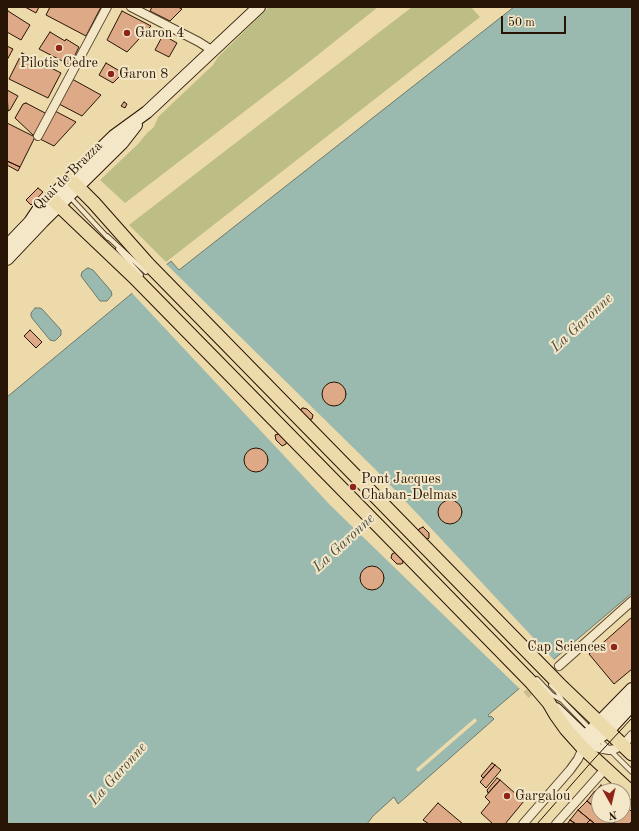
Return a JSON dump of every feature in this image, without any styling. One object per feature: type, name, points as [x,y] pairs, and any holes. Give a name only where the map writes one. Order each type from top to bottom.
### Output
[{"type":"main road","name":"Quai de Brazza","points":[[7,259],[55,202],[69,188],[122,143],[147,112],[259,7]]},
{"type":"main road","points":[[69,188],[143,273],[539,677],[556,701],[560,722],[627,750]]},
{"type":"main road","name":"Quai de Brazza","points":[[7,246],[30,222],[38,210],[55,202]]},
{"type":"main road","points":[[55,202],[143,273],[539,677],[594,735],[605,769],[632,793]]},
{"type":"main road","points":[[594,735],[632,689]]},
{"type":"main road","points":[[594,735],[632,705]]},
{"type":"street","points":[[38,136],[107,7]]},
{"type":"street","points":[[131,7],[145,10],[213,51]]},
{"type":"street","points":[[559,666],[632,601]]},
{"type":"street","points":[[594,735],[595,747],[609,750],[627,750],[632,736]]},
{"type":"street","points":[[523,824],[570,770],[594,735]]},
{"type":"street","points":[[556,824],[605,769]]},
{"type":"lane","points":[[69,188],[107,236],[143,273]]},
{"type":"lane","points":[[7,240],[38,210]]},
{"type":"lane","points":[[556,701],[632,772]]},
{"type":"green space","points":[[269,7],[378,7],[309,62],[125,203],[100,180],[154,127],[158,117],[213,65],[218,57]]},
{"type":"green space","points":[[412,7],[471,7],[480,17],[166,262],[129,225]]},
{"type":"water","name":"La Garonne","points":[[514,7],[632,7],[632,593],[488,715],[494,719],[398,804],[394,797],[373,816],[367,824],[7,824],[7,397],[171,261],[179,270]]},
{"type":"water","points":[[88,268],[93,270],[111,291],[112,295],[107,301],[100,301],[81,276],[82,272]]},
{"type":"water","points":[[35,308],[42,309],[61,330],[61,335],[56,340],[50,340],[32,318],[31,313]]},
{"type":"pier","points":[[165,263],[374,468],[555,661],[521,690],[331,506],[131,292]]},
{"type":"pier","points":[[475,718],[477,721],[418,772],[416,769]]},
{"type":"building","points":[[25,7],[39,7],[36,13]]},
{"type":"building","points":[[50,7],[101,7],[86,36],[46,15]]},
{"type":"building","points":[[152,7],[178,7],[182,9],[170,21],[150,11]]},
{"type":"building","points":[[8,11],[30,25],[21,40],[7,32]]},
{"type":"building","name":"Garon 4","points":[[122,11],[151,26],[127,52],[107,40]]},
{"type":"building","name":"Pilotis Cèdre","points":[[50,32],[79,47],[70,65],[39,49]]},
{"type":"building","points":[[163,35],[177,43],[169,57],[155,50]]},
{"type":"building","points":[[7,46],[13,49],[7,60]]},
{"type":"building","points":[[22,53],[61,73],[48,98],[9,79]]},
{"type":"building","name":"Garon 8","points":[[106,63],[123,73],[113,83],[99,75]]},
{"type":"building","points":[[72,79],[101,95],[82,116],[59,104]]},
{"type":"building","points":[[7,90],[18,96],[8,111]]},
{"type":"building","points":[[124,102],[127,104],[125,108],[121,106]]},
{"type":"building","points":[[26,103],[47,114],[36,135],[33,135],[15,118],[23,104]]},
{"type":"building","points":[[55,111],[76,122],[54,146],[40,139]]},
{"type":"building","points":[[7,123],[35,137],[20,167],[7,161]]},
{"type":"building","points":[[7,161],[20,167],[18,171],[7,165]]},
{"type":"building","points":[[38,188],[43,192],[31,205],[26,200]]},
{"type":"building","points":[[30,330],[42,342],[36,348],[24,336]]},
{"type":"building","points":[[334,382],[343,385],[346,394],[343,403],[334,406],[325,403],[322,394],[325,385]]},
{"type":"building","points":[[301,409],[307,409],[313,415],[312,419],[307,420],[301,414]]},
{"type":"building","points":[[281,434],[287,440],[286,444],[282,446],[276,440],[275,435]]},
{"type":"building","points":[[256,448],[265,451],[268,460],[265,469],[256,472],[247,469],[244,460],[247,451]]},
{"type":"building","points":[[450,500],[455,501],[461,507],[461,517],[455,523],[450,524],[445,523],[439,517],[438,512],[439,507],[445,501]]},
{"type":"building","points":[[423,527],[429,533],[428,539],[424,538],[418,532],[419,529]]},
{"type":"building","points":[[396,552],[402,558],[403,563],[397,564],[391,558],[392,554]]},
{"type":"building","points":[[372,566],[380,570],[384,578],[380,586],[372,590],[364,586],[360,578],[364,570]]},
{"type":"building","name":"Cap Sciences","points":[[632,617],[632,669],[614,684],[589,654]]},
{"type":"building","points":[[492,763],[495,765],[483,778],[481,776]]},
{"type":"building","points":[[495,765],[501,770],[486,788],[480,782]]},
{"type":"building","points":[[497,778],[500,780],[488,793],[487,790]]},
{"type":"building","points":[[500,780],[524,801],[505,824],[493,824],[481,813],[490,802],[485,797]]},
{"type":"building","points":[[591,796],[591,804],[587,801]]},
{"type":"building","points":[[587,801],[591,804],[591,821],[578,810]]},
{"type":"building","points":[[438,803],[463,824],[429,824],[423,820]]},
{"type":"building","points":[[578,810],[590,820],[586,824],[576,824],[570,820]]},
{"type":"building","points":[[570,820],[576,824],[567,824]]},
{"type":"building","points":[[590,820],[591,823],[595,824],[586,824]]},
{"type":"building","points":[[594,823],[609,823],[608,824]]},
{"type":"building","points":[[609,823],[630,823],[629,824],[608,824]]},
{"type":"tunnel","points":[[526,695],[559,666]]},
{"type":"tram line","points":[[537,824],[632,718]]},
{"type":"place","name":"Garon 4","points":[[127,33]]},
{"type":"place","name":"Pilotis Cèdre","points":[[59,48]]},
{"type":"place","name":"Garon 8","points":[[111,74]]},
{"type":"place","name":"Pont Jacques Chaban-Delmas","points":[[353,487]]},
{"type":"place","name":"Cap Sciences","points":[[614,647]]},
{"type":"place","name":"Gargalou","points":[[507,796]]}]
